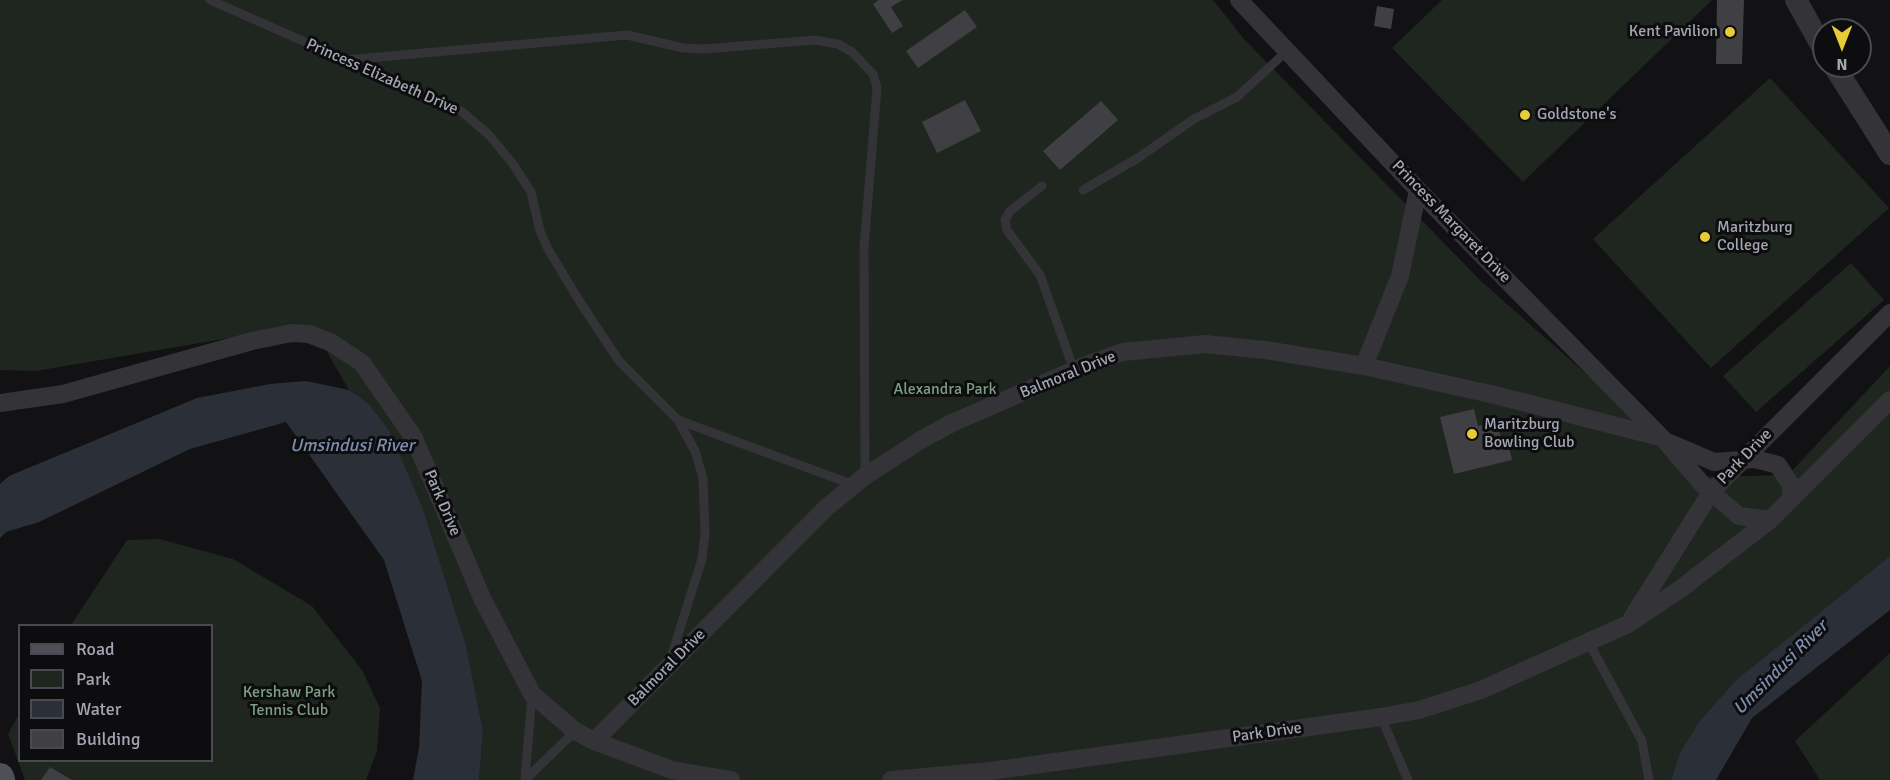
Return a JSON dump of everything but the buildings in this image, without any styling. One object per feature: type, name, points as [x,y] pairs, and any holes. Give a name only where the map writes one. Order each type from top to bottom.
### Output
[{"type":"street","name":"Princess Margaret Drive","points":[[1239,0],[1419,190],[1663,439],[1711,492]]},
{"type":"street","points":[[1801,4],[1812,26]]},
{"type":"street","points":[[1842,78],[1890,154]]},
{"type":"street","points":[[1364,366],[1400,276],[1419,190]]},
{"type":"street","name":"Park Drive","points":[[1628,624],[1711,492],[1739,461],[1890,313]]},
{"type":"street","name":"Park Drive","points":[[0,403],[63,394],[252,341],[292,333],[309,334],[332,343],[362,363],[414,438],[482,598],[532,694],[575,731],[594,741],[672,770],[731,780]]},
{"type":"street","name":"Balmoral Drive","points":[[594,741],[819,516],[859,480],[952,423],[1074,370],[1123,352],[1204,344],[1265,350],[1364,366],[1495,395],[1663,439]]},
{"type":"street","name":"Park Drive","points":[[891,780],[991,775],[1381,717],[1449,702],[1533,669],[1589,643],[1628,624],[1680,590],[1770,520],[1890,400]]},
{"type":"street","name":"Princess Margaret Drive","points":[[1663,439],[1714,462],[1739,461]]},
{"type":"street","points":[[1739,461],[1755,459],[1778,465],[1791,485],[1791,499]]},
{"type":"street","points":[[1711,492],[1739,516],[1770,520]]},
{"type":"lane","name":"Princess Elizabeth Drive","points":[[210,0],[461,111],[489,135],[513,164],[531,192],[540,231],[548,249],[619,361],[678,420],[695,451],[704,478],[705,534],[702,559],[667,668]]},
{"type":"lane","points":[[345,60],[627,35],[682,48],[704,49],[815,40],[838,44],[852,52],[873,74],[877,88],[864,246],[859,480],[678,420]]},
{"type":"lane","points":[[1083,190],[1138,158],[1194,119],[1237,97],[1287,51]]},
{"type":"lane","points":[[1042,186],[1010,211],[1005,220],[1007,230],[1040,275],[1074,370]]},
{"type":"lane","points":[[1589,643],[1642,741],[1649,780]]},
{"type":"lane","points":[[532,694],[525,780],[575,731]]},
{"type":"lane","points":[[1381,717],[1408,780]]},
{"type":"green space","name":"Alexandra Park","points":[[0,0],[1213,0],[1244,39],[1482,282],[1703,477],[1788,475],[1890,366],[1890,556],[1736,680],[1698,723],[1680,753],[1671,780],[479,780],[483,731],[466,645],[423,509],[368,403],[349,390],[313,328],[305,325],[36,371],[0,370]]},
{"type":"green space","name":"Goldstone's","points":[[1442,0],[1712,0],[1523,182],[1392,48]]},
{"type":"green space","points":[[1770,78],[1889,208],[1711,368],[1593,239]]},
{"type":"green space","points":[[1851,263],[1884,300],[1756,412],[1723,376]]},
{"type":"green space","name":"Kershaw Park Tennis Club","points":[[159,539],[233,559],[312,606],[362,670],[380,708],[377,751],[366,780],[25,780],[18,762],[213,762],[213,624],[72,624],[127,540]]},
{"type":"green space","points":[[1890,653],[1890,780],[1820,780],[1795,741]]},
{"type":"green space","name":"Kershaw Park Tennis Club","points":[[18,716],[18,761],[8,734]]},
{"type":"water","name":"Umsindusi River","points":[[306,381],[349,390],[368,403],[389,431],[423,509],[466,645],[483,731],[479,780],[413,780],[419,748],[422,681],[384,560],[286,422],[190,449],[39,522],[6,532],[0,538],[0,484],[9,476],[197,398],[270,384]]},
{"type":"water","name":"Umsindusi River","points":[[1890,556],[1890,610],[1752,718],[1716,780],[1671,780],[1680,753],[1698,723],[1736,680]]},
{"type":"place","name":"Kent Pavilion","points":[[1730,32]]},
{"type":"place","name":"Goldstone's","points":[[1525,115]]},
{"type":"place","name":"Maritzburg College","points":[[1705,237]]},
{"type":"place","name":"Maritzburg Bowling Club","points":[[1472,434]]}]
